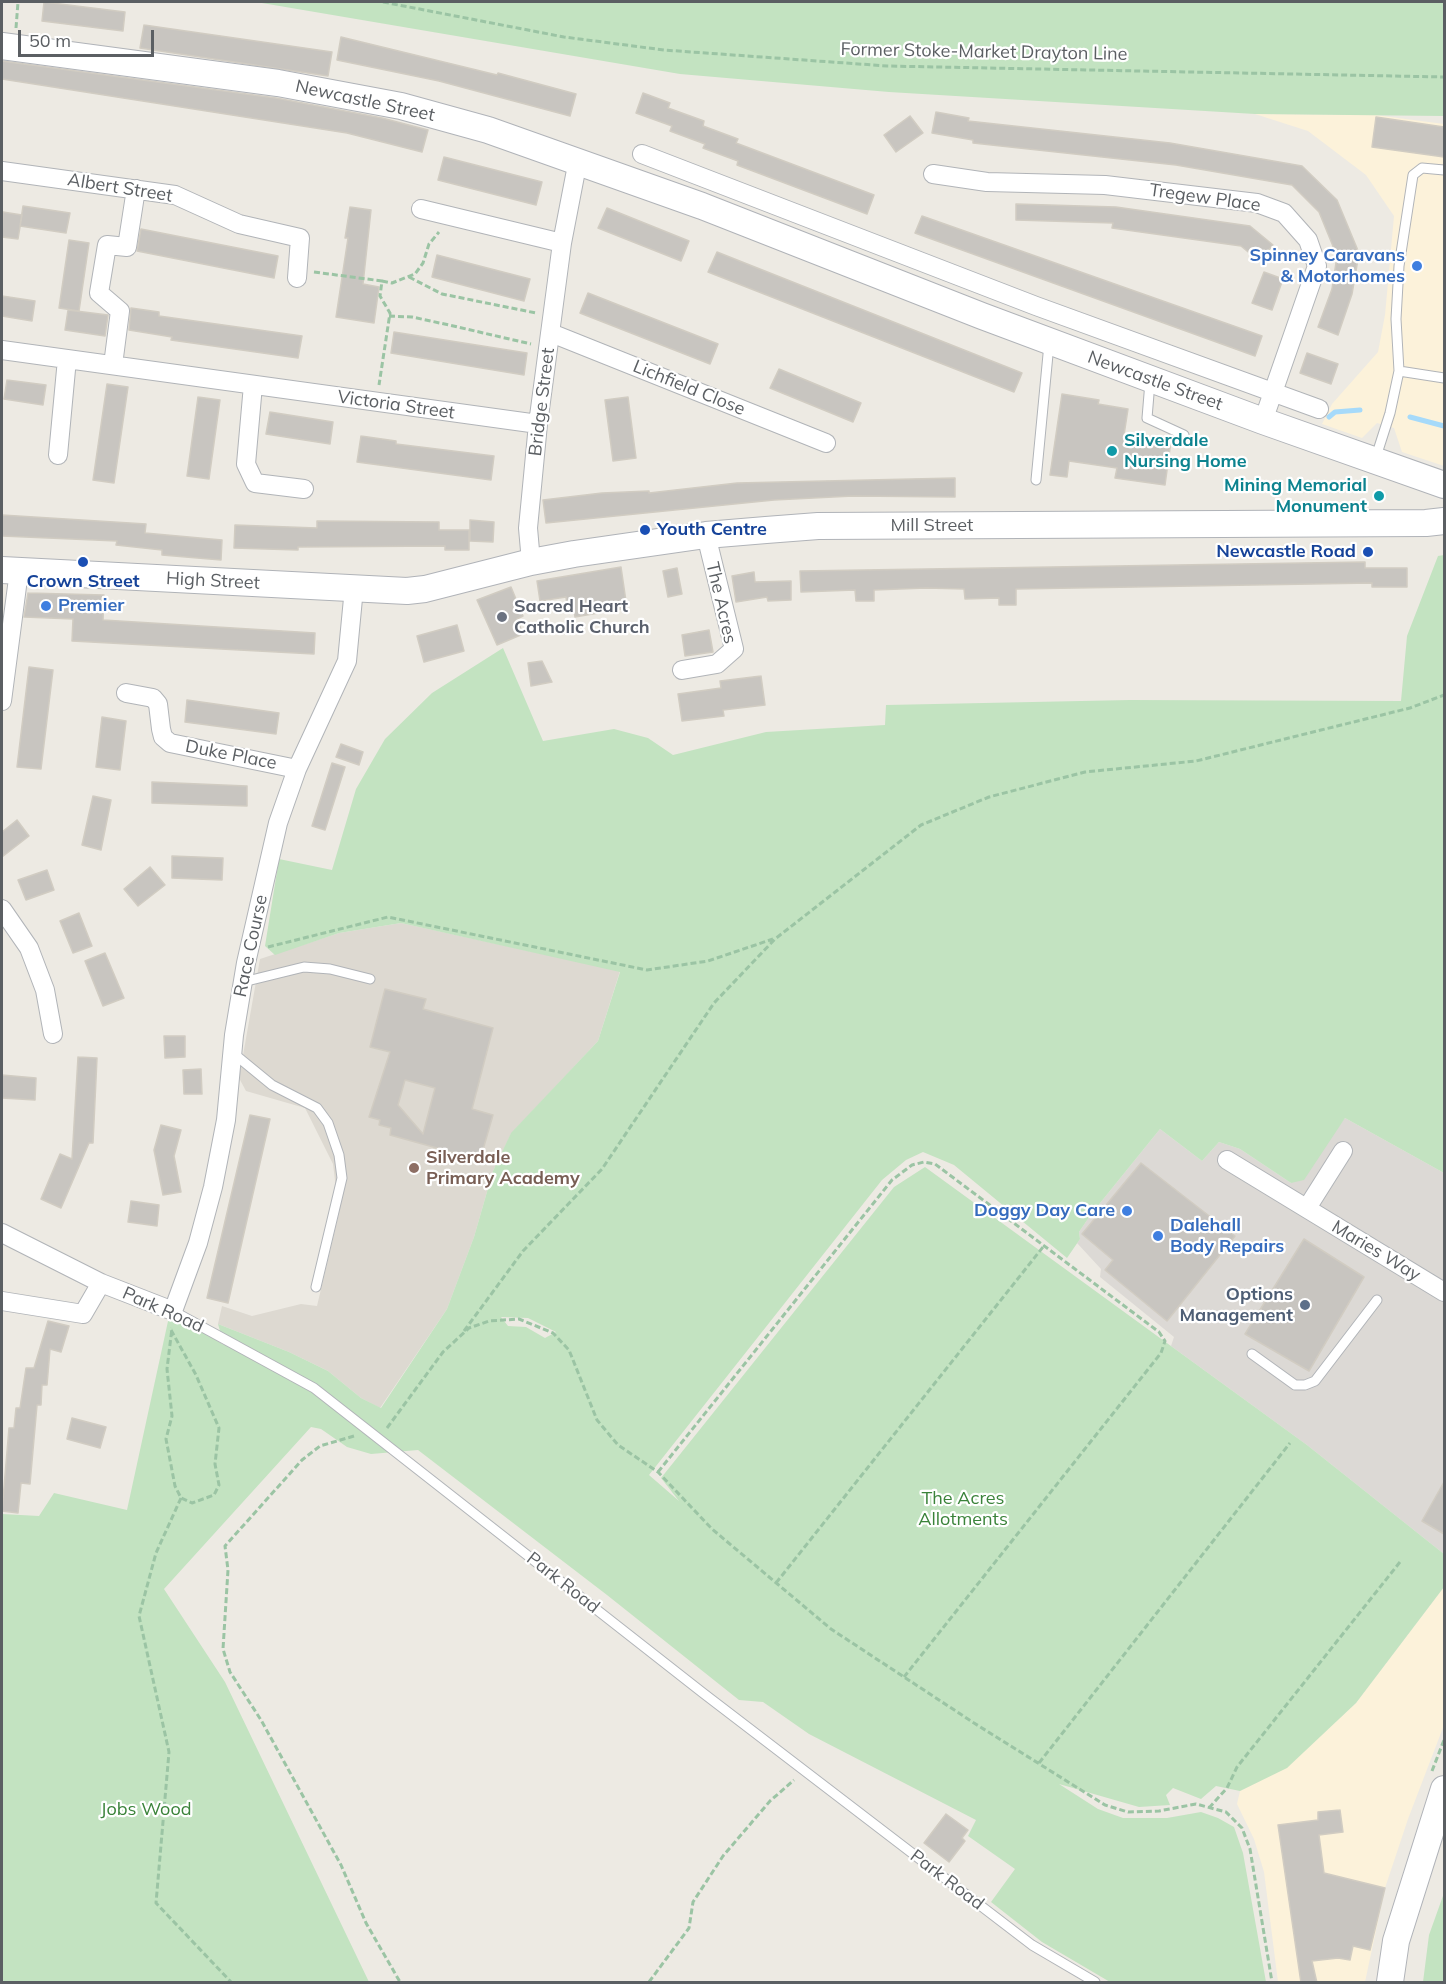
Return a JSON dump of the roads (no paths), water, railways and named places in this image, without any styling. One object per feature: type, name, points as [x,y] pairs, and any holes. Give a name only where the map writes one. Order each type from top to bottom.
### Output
[{"type":"street","name":"Newcastle Street","points":[[8,46],[278,84],[401,106],[488,130],[578,160],[702,206],[868,272],[1263,422],[1444,485]]},
{"type":"street","name":"Newcastle Street","points":[[642,154],[879,246],[1319,409]]},
{"type":"street","name":"Bridge Street","points":[[531,562],[528,528],[538,424],[562,243],[578,160]]},
{"type":"street","name":"Albert Street","points":[[2,171],[175,195],[239,224],[300,238],[297,274]]},
{"type":"street","name":"Tregew Place","points":[[933,174],[987,182],[1105,185],[1257,203],[1284,213],[1308,240],[1317,266],[1263,422]]},
{"type":"street","points":[[702,206],[714,183]]},
{"type":"street","points":[[113,365],[120,311],[99,293],[106,245],[127,248],[136,189]]},
{"type":"street","points":[[421,209],[562,243]]},
{"type":"street","points":[[868,272],[879,246]]},
{"type":"street","name":"Lichfield Close","points":[[550,340],[826,443]]},
{"type":"street","name":"Victoria Street","points":[[2,350],[538,424]]},
{"type":"street","points":[[58,455],[67,360]]},
{"type":"street","points":[[253,385],[246,464],[255,483],[304,489]]},
{"type":"street","name":"Mill Street","points":[[425,589],[531,562],[706,535],[818,526],[1426,524],[1444,521]]},
{"type":"street","name":"The Acres","points":[[682,670],[717,664],[734,649],[706,535]]},
{"type":"street","points":[[2,701],[10,571]]},
{"type":"street","name":"High Street","points":[[10,571],[354,588],[425,589]]},
{"type":"street","name":"Race Course","points":[[173,1311],[198,1242],[213,1187],[226,1120],[243,982],[278,823],[297,768],[347,661],[354,588]]},
{"type":"street","name":"Duke Place","points":[[126,693],[153,698],[158,704],[163,737],[170,743],[297,768]]},
{"type":"street","points":[[2,909],[29,948],[45,990],[52,1034]]},
{"type":"street","points":[[1307,1209],[1343,1151]]},
{"type":"street","name":"Maries Way","points":[[1227,1160],[1444,1292]]},
{"type":"street","name":"Park Road","points":[[2,1233],[101,1283],[173,1311]]},
{"type":"street","points":[[2,1301],[83,1314],[101,1283]]},
{"type":"street","points":[[1390,1983],[1396,1941],[1444,1789]]},
{"type":"lane","points":[[1375,461],[1390,413],[1399,371],[1396,319],[1399,266],[1413,175],[1422,168],[1444,170]]},
{"type":"lane","points":[[1036,480],[1050,342]]},
{"type":"lane","points":[[1399,371],[1444,378]]},
{"type":"lane","points":[[1150,380],[1147,418],[1184,435]]},
{"type":"lane","points":[[243,982],[304,967],[330,969],[370,979]]},
{"type":"lane","points":[[233,1053],[272,1085],[318,1108],[328,1123],[339,1155],[342,1178],[316,1287]]},
{"type":"lane","points":[[1252,1354],[1295,1385],[1305,1385],[1315,1381],[1377,1300]]},
{"type":"lane","name":"Park Road","points":[[173,1311],[314,1388],[1032,1945],[1095,1983]]},
{"type":"waterway","points":[[1329,417],[1335,412],[1360,410]]},
{"type":"waterway","points":[[1410,417],[1444,426]]},
{"type":"place","name":"Spinney Caravans & Motorhomes","points":[[1417,266]]},
{"type":"place","name":"Silverdale Nursing Home","points":[[1112,451]]},
{"type":"place","name":"Mining Memorial Monument","points":[[1379,496]]},
{"type":"place","name":"Youth Centre","points":[[645,530]]},
{"type":"place","name":"Newcastle Road","points":[[1368,552]]},
{"type":"place","name":"Crown Street","points":[[83,562]]},
{"type":"place","name":"Premier","points":[[46,606]]},
{"type":"place","name":"Sacred Heart Catholic Church","points":[[502,617]]},
{"type":"place","name":"Silverdale Primary Academy","points":[[414,1168]]},
{"type":"place","name":"Doggy Day Care","points":[[1127,1211]]},
{"type":"place","name":"Dalehall Body Repairs","points":[[1158,1236]]},
{"type":"place","name":"Options Management","points":[[1305,1305]]},
{"type":"park label","name":"The Acres Allotments","points":[[963,1509]]},
{"type":"park label","name":"Jobs Wood","points":[[146,1810]]}]
